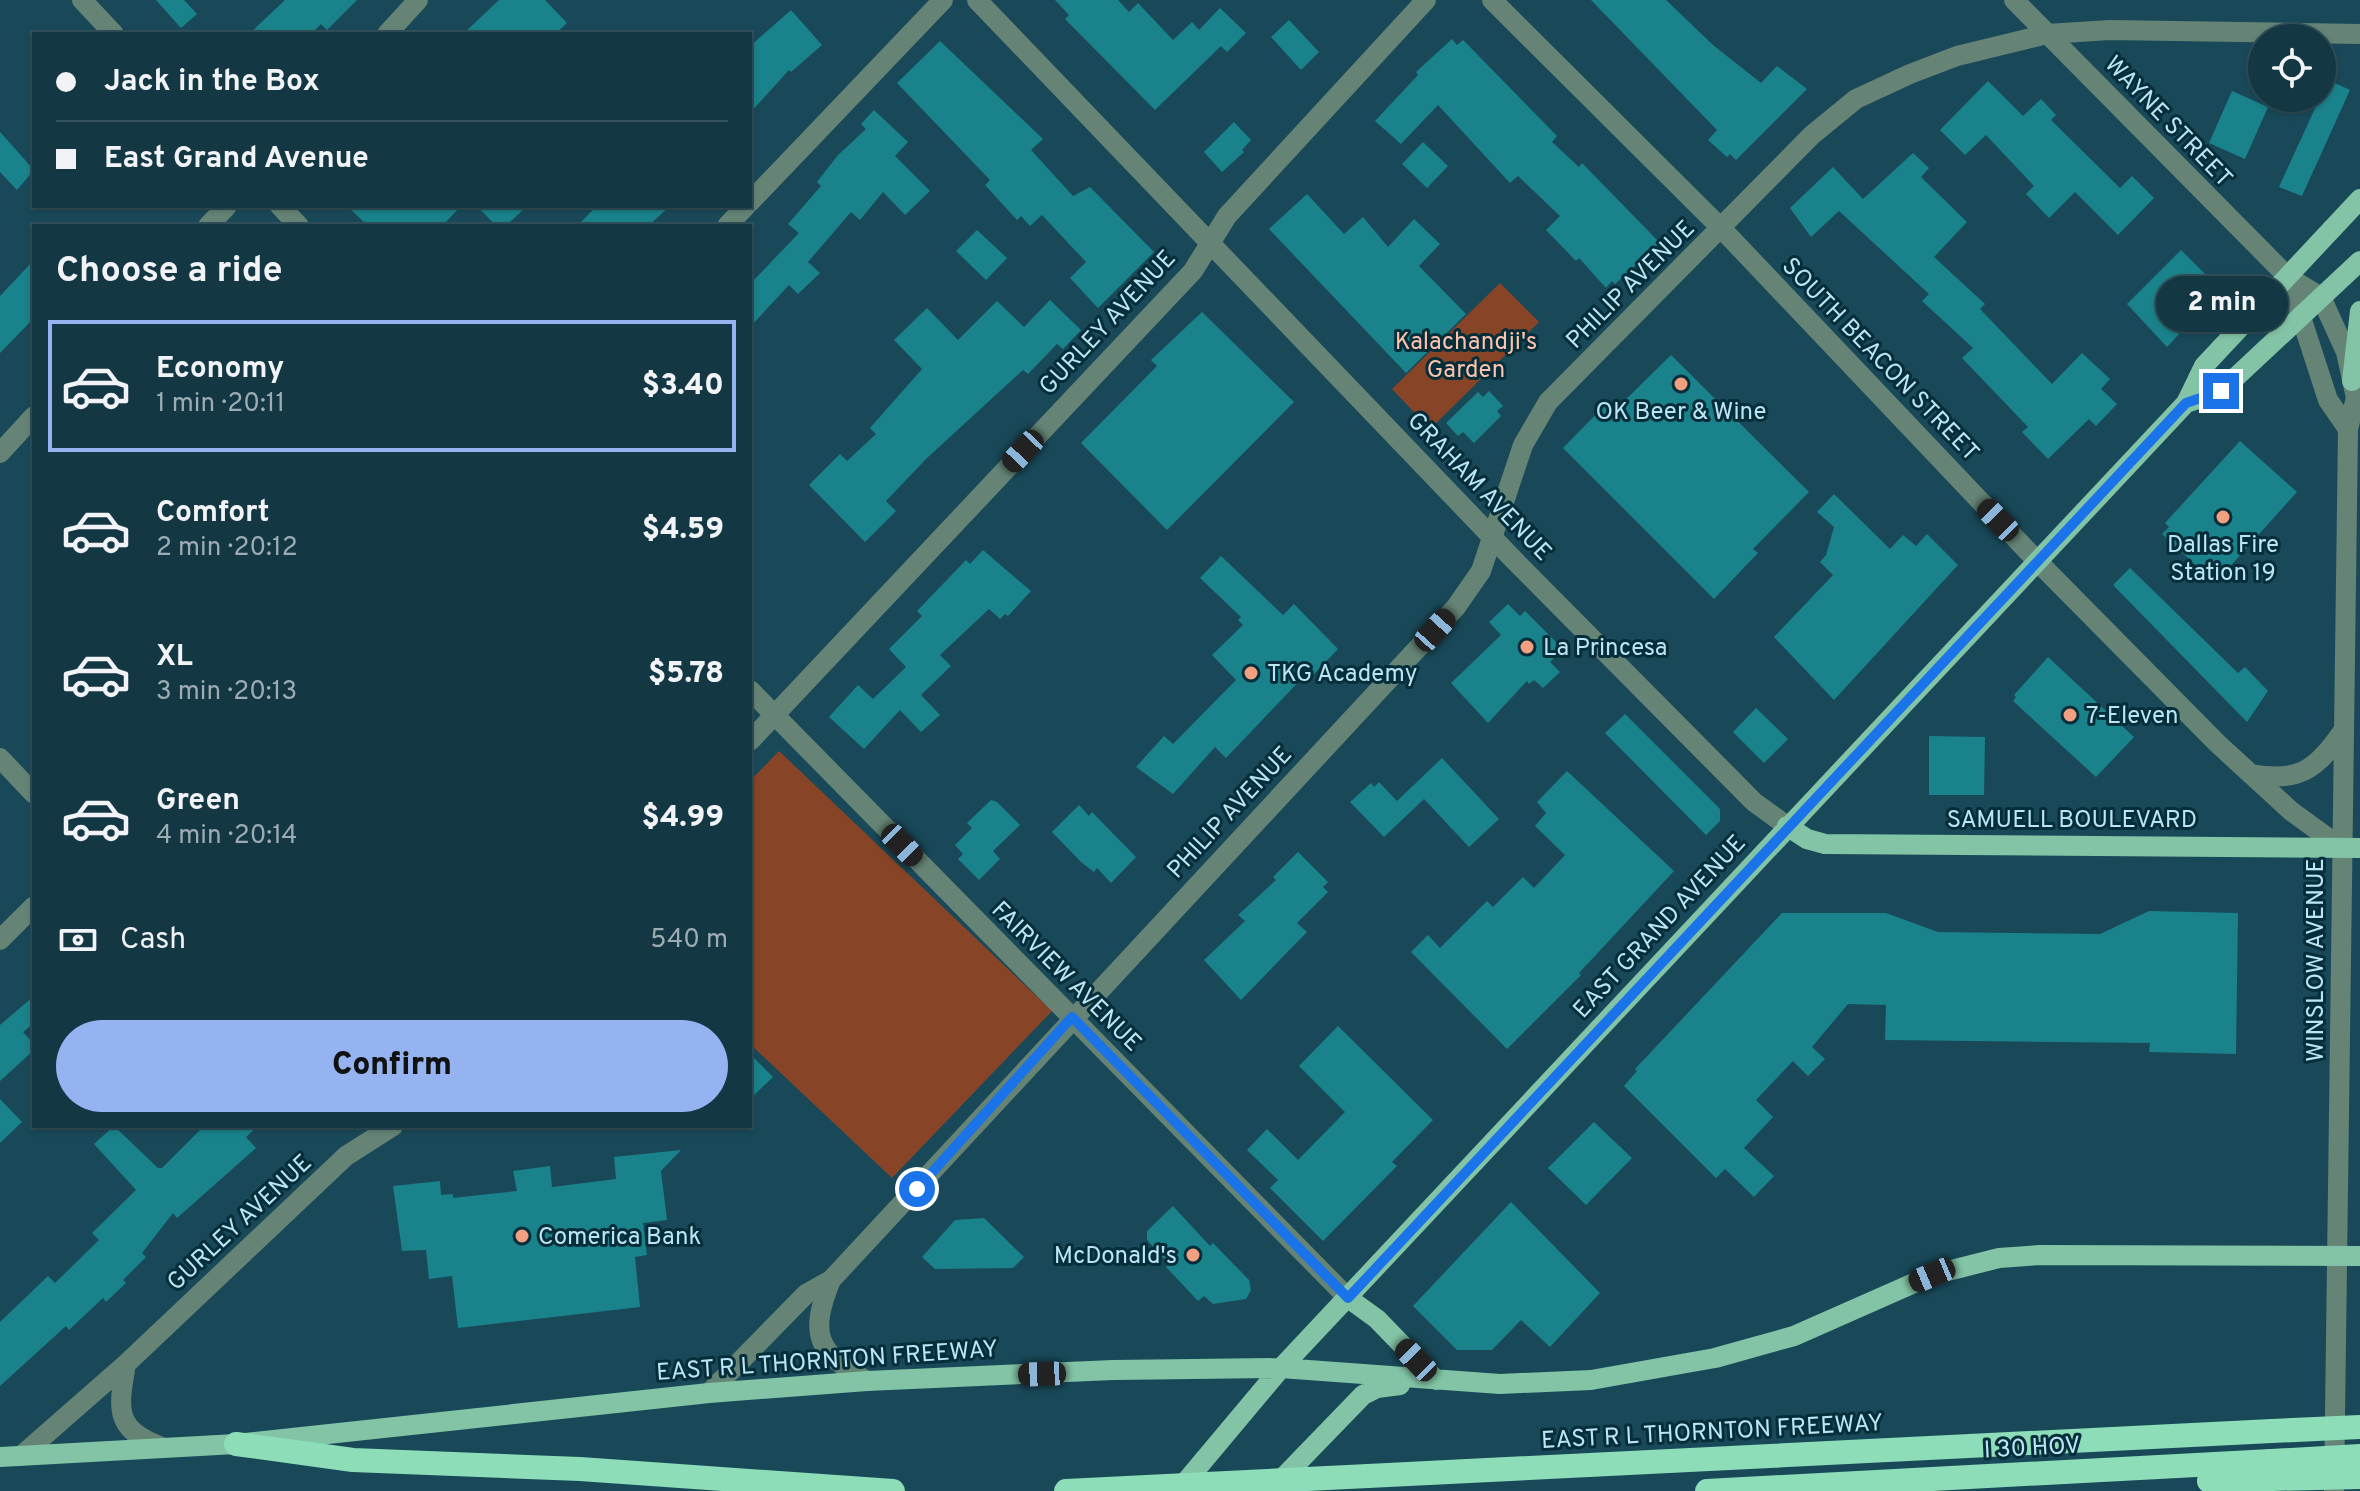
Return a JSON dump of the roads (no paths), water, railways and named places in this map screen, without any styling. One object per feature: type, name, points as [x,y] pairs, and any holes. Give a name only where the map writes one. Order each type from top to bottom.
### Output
[{"type":"highway","name":"EAST R L THORNTON FREEWAY","points":[[1066,1491],[2360,1427]]},
{"type":"highway","points":[[236,1444],[353,1460],[580,1469],[893,1491]]},
{"type":"highway","name":"I 30 HOV","points":[[1924,1491],[2271,1470],[2360,1456]]},
{"type":"highway","name":"I 30 HOV","points":[[1707,1491],[2271,1470],[2360,1477]]},
{"type":"main road","name":"EAST GRAND AVENUE","points":[[1178,1491],[1281,1368],[2186,403],[2204,366],[2360,199]]},
{"type":"main road","name":"EAST GRAND AVENUE","points":[[2186,403],[2221,391],[2360,261]]},
{"type":"main road","points":[[2352,381],[2360,311]]},
{"type":"main road","name":"SAMUELL BOULEVARD","points":[[1787,826],[1807,839],[1825,844],[2351,848]]},
{"type":"main road","name":"EAST R L THORNTON FREEWAY","points":[[10,1457],[236,1444],[709,1393],[867,1381],[1113,1370],[1281,1368],[1500,1384],[1579,1381],[1715,1358],[1794,1336],[1932,1275],[1999,1258],[2055,1254],[2360,1256]]},
{"type":"main road","points":[[1348,1298],[1377,1319],[1436,1380]]},
{"type":"main road","points":[[1271,1491],[1363,1395],[1377,1388],[1436,1380]]},
{"type":"street","points":[[82,0],[112,32]]},
{"type":"street","points":[[389,32],[418,0]]},
{"type":"street","points":[[752,200],[943,0]]},
{"type":"street","name":"GRAHAM AVENUE","points":[[977,0],[1492,535],[1754,802],[1787,826]]},
{"type":"street","name":"GURLEY AVENUE","points":[[752,739],[1193,271],[1227,216],[1426,0]]},
{"type":"street","name":"SOUTH BEACON STREET","points":[[1492,0],[1722,229],[2039,563],[2250,774],[2291,811],[2351,848]]},
{"type":"street","name":"WAYNE STREET","points":[[2014,0],[2288,277]]},
{"type":"street","name":"PHILIP AVENUE","points":[[709,1393],[806,1294],[831,1280],[1456,607],[1481,571],[1523,445],[1548,402],[1812,135],[1856,99],[1957,56],[2047,34],[2110,30],[2360,34]]},
{"type":"street","points":[[210,224],[225,208]]},
{"type":"street","points":[[282,208],[297,224]]},
{"type":"street","points":[[729,224],[744,208]]},
{"type":"street","points":[[2288,277],[2321,297]]},
{"type":"street","points":[[2288,277],[2318,360],[2328,400],[2348,429]]},
{"type":"street","name":"WINSLOW AVENUE","points":[[2321,297],[2346,352],[2356,398],[2348,429],[2343,731],[2351,848],[2337,1256],[2334,1491]]},
{"type":"street","points":[[0,453],[32,418]]},
{"type":"street","name":"FAIRVIEW AVENUE","points":[[752,692],[1348,1298]]},
{"type":"street","points":[[2250,774],[2286,778],[2303,772],[2319,763],[2343,731]]},
{"type":"street","points":[[0,758],[32,792]]},
{"type":"street","points":[[0,940],[32,908]]},
{"type":"street","name":"GURLEY AVENUE","points":[[10,1457],[126,1364],[367,1133]]},
{"type":"street","name":"PHILIP AVENUE","points":[[831,1280],[818,1313],[824,1345],[843,1367],[867,1381]]},
{"type":"street","points":[[126,1364],[121,1406],[124,1425],[139,1438],[162,1447]]},
{"type":"place","name":"OK Beer & Wine","points":[[1681,384]]},
{"type":"place","name":"Dallas Fire Station 19","points":[[2223,517]]},
{"type":"place","name":"La Princesa","points":[[1527,647]]},
{"type":"place","name":"TKG Academy","points":[[1251,673]]},
{"type":"place","name":"7-Eleven","points":[[2070,715]]},
{"type":"place","name":"Comerica Bank","points":[[522,1236]]},
{"type":"place","name":"McDonald's","points":[[1193,1255]]},
{"type":"park label","name":"Kalachandji's Garden","points":[[1466,355]]}]
